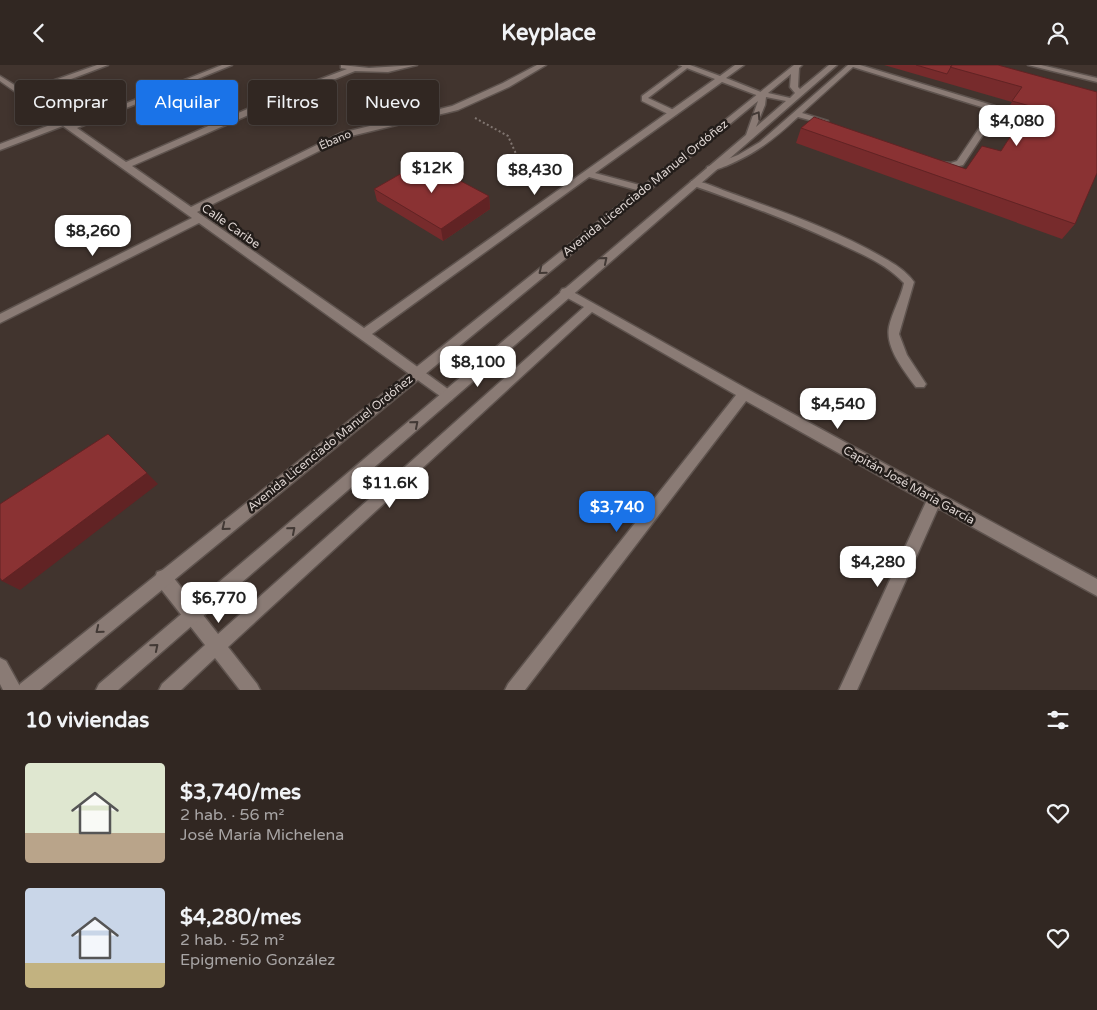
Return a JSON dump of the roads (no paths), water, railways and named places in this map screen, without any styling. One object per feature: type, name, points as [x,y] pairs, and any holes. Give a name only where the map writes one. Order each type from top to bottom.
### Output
[{"type":"street","points":[[62,80],[104,65]]},
{"type":"street","points":[[126,103],[228,65]]},
{"type":"street","points":[[342,65],[352,70]]},
{"type":"street","points":[[125,165],[287,95],[352,70],[387,69],[413,65]]},
{"type":"street","name":"Ébano","points":[[0,319],[344,135],[455,108],[506,85],[542,65]]},
{"type":"street","points":[[364,334],[740,65]]},
{"type":"street","name":"Avenida Licenciado Manuel Ordóñez","points":[[105,690],[566,292],[833,65]]},
{"type":"street","points":[[1032,65],[1097,80]]},
{"type":"street","points":[[1052,65],[1066,72]]},
{"type":"street","points":[[685,66],[762,94],[794,97],[796,66]]},
{"type":"street","name":"Avenida Licenciado Manuel Ordóñez","points":[[26,690],[796,66]]},
{"type":"street","name":"Calle Caribe","points":[[0,78],[15,88]]},
{"type":"street","points":[[750,135],[750,126],[763,105],[762,94]]},
{"type":"street","points":[[0,147],[68,125]]},
{"type":"street","name":"Calle Caribe","points":[[68,125],[364,334],[447,396]]},
{"type":"street","points":[[588,174],[644,189]]},
{"type":"street","name":"Capitán José María García","points":[[566,292],[744,394],[1097,588]]},
{"type":"street","points":[[168,690],[591,307]]},
{"type":"street","points":[[514,690],[744,394]]},
{"type":"street","points":[[848,690],[935,499]]},
{"type":"street","points":[[163,578],[251,690]]},
{"type":"street","points":[[0,667],[13,690]]},
{"type":"lane","points":[[710,169],[741,157],[763,144],[853,65],[992,108],[992,115],[960,163],[952,166],[934,161]]},
{"type":"lane","points":[[673,113],[648,103],[644,100],[644,97],[685,66]]},
{"type":"lane","points":[[794,97],[808,105]]},
{"type":"lane","points":[[797,114],[834,127]]},
{"type":"lane","points":[[694,183],[811,226],[866,252],[898,270],[909,282],[908,292],[893,330],[903,362],[920,384]]}]
